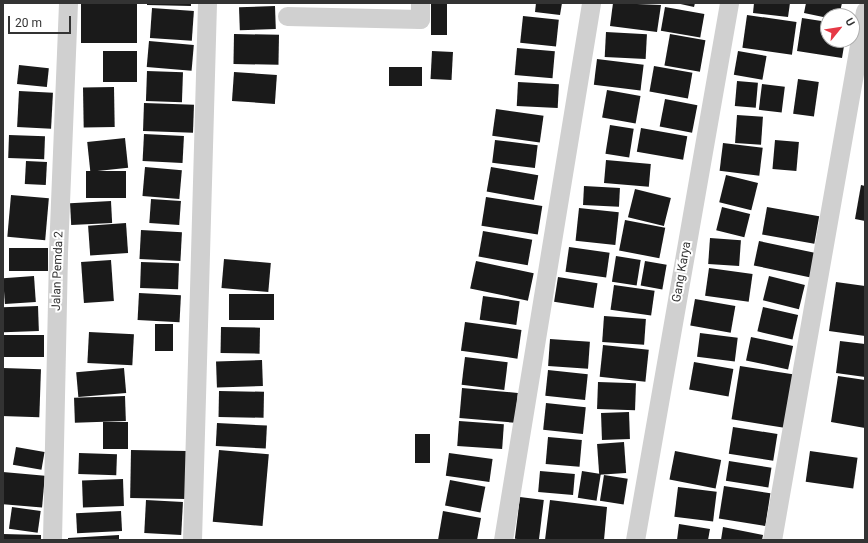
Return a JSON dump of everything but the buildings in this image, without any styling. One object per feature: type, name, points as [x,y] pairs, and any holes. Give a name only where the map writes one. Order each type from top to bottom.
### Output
[{"type":"street","name":"Jalan Pemda 2","points":[[52,540],[58,252],[68,3]]},
{"type":"street","points":[[192,540],[207,3]]},
{"type":"street","points":[[287,16],[420,18],[420,3]]},
{"type":"street","points":[[503,540],[591,3]]},
{"type":"street","name":"Gang Karya","points":[[635,540],[729,3]]},
{"type":"street","points":[[772,540],[865,11]]}]
